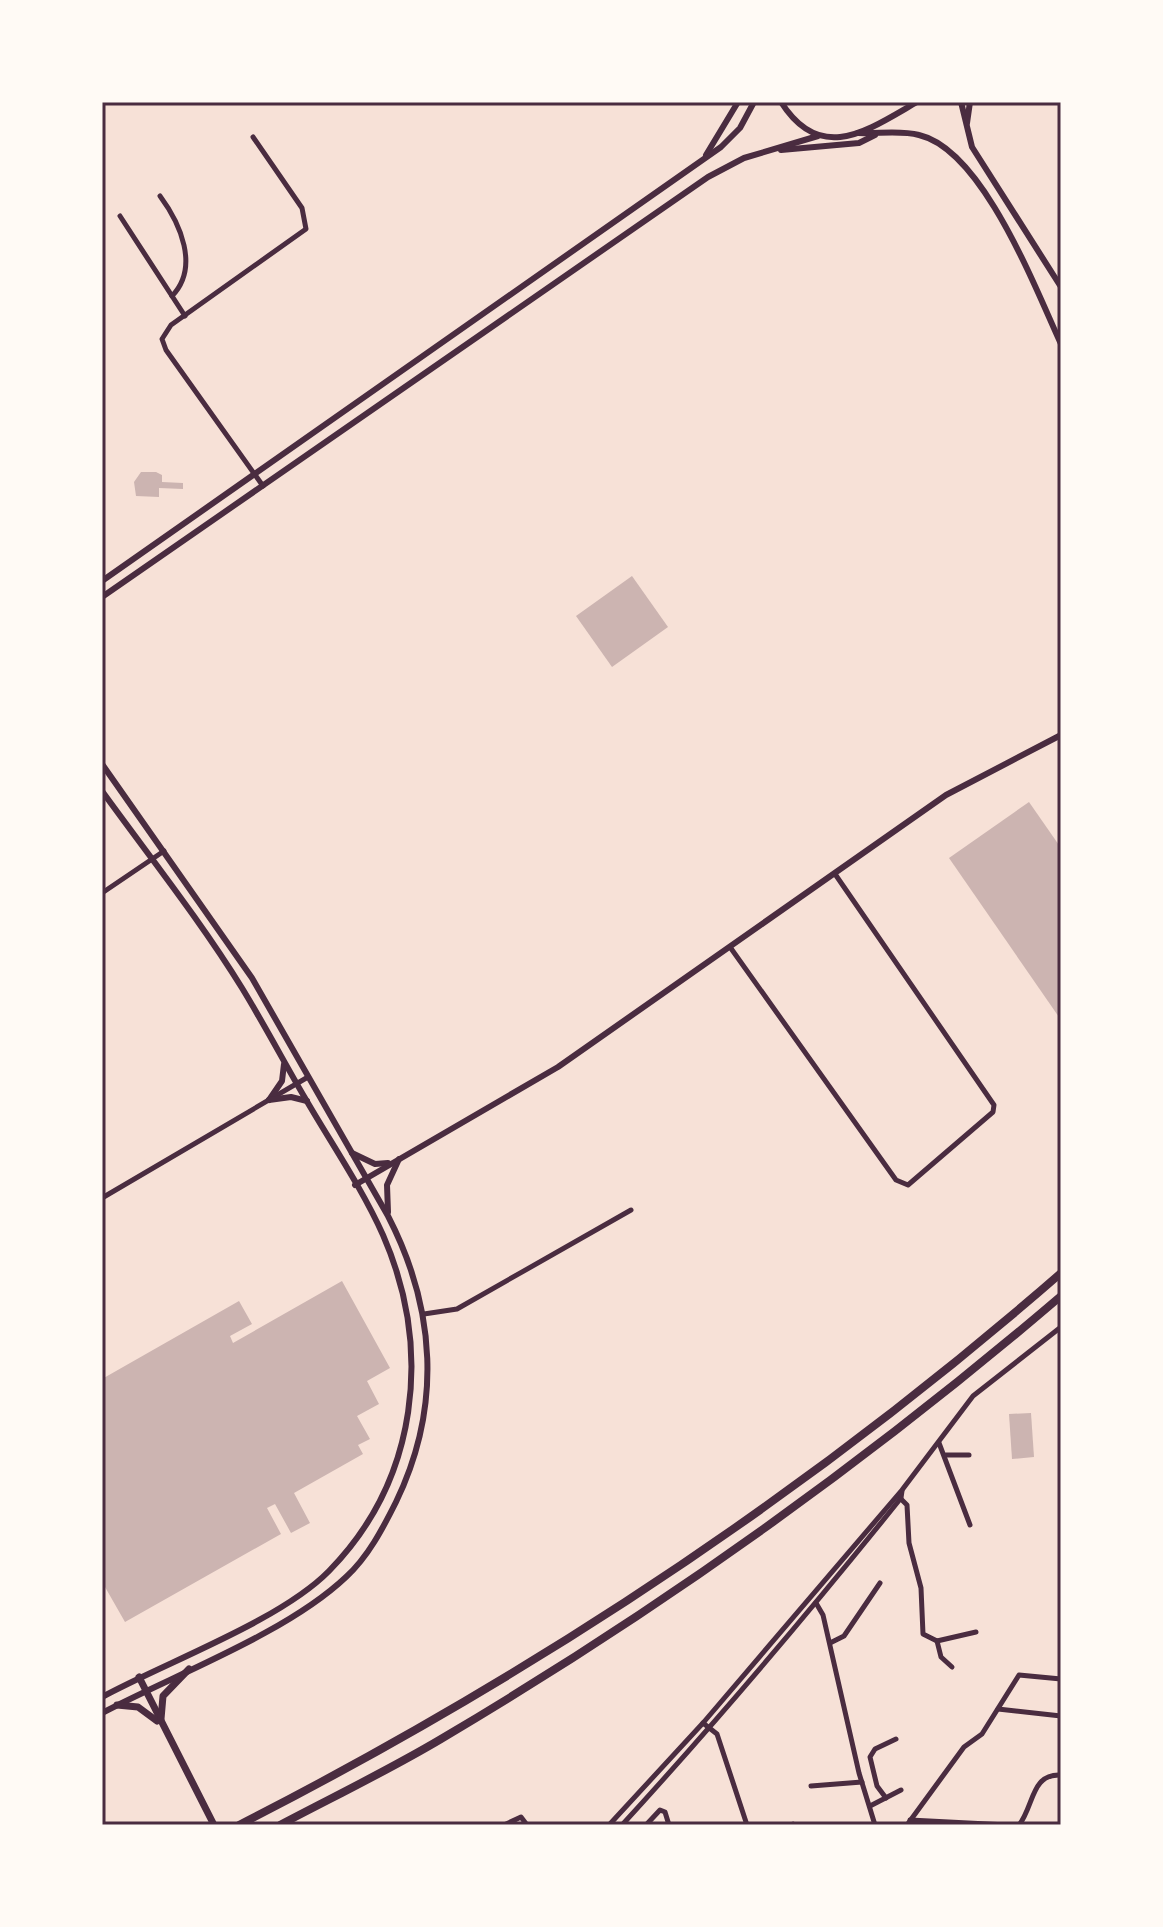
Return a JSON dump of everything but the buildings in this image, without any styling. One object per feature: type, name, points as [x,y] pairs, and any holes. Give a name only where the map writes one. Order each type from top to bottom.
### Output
[{"type":"highway","points":[[239,1825],[361,1763],[497,1683],[691,1557],[837,1453],[1061,1273]]},
{"type":"highway","points":[[280,1825],[438,1741],[546,1675],[711,1565],[848,1467],[1061,1296]]},
{"type":"main road","points":[[704,158],[738,102]]},
{"type":"main road","points":[[102,581],[704,158],[740,128],[754,102]]},
{"type":"main road","points":[[781,102],[796,122],[818,136]]},
{"type":"main road","points":[[102,597],[708,177],[744,158],[818,136],[841,138],[858,133],[917,102]]},
{"type":"main road","points":[[961,102],[966,130],[988,173],[1061,287]]},
{"type":"main road","points":[[966,130],[970,102]]},
{"type":"main road","points":[[858,133],[920,135],[943,146],[965,165],[1003,227],[1061,344]]},
{"type":"main road","points":[[774,151],[859,143],[879,134]]},
{"type":"main road","points":[[355,1185],[558,1067],[946,795],[1061,735]]},
{"type":"main road","points":[[102,764],[252,978],[388,1216],[406,1250],[424,1314],[429,1368],[423,1429],[409,1476],[374,1543],[348,1576],[311,1604],[102,1713]]},
{"type":"main road","points":[[102,791],[241,986],[355,1185],[392,1259],[406,1306],[414,1351],[409,1418],[387,1486],[373,1517],[351,1547],[305,1591],[102,1697]]},
{"type":"main road","points":[[269,1100],[284,1075],[284,1062]]},
{"type":"main road","points":[[269,1100],[291,1097],[307,1101]]},
{"type":"main road","points":[[352,1153],[375,1164],[399,1159]]},
{"type":"main road","points":[[388,1216],[386,1191],[399,1159]]},
{"type":"main road","points":[[161,1726],[163,1696],[189,1669]]},
{"type":"main road","points":[[139,1677],[161,1726],[214,1825]]},
{"type":"main road","points":[[117,1705],[138,1707],[161,1726]]},
{"type":"street","points":[[253,137],[302,208],[306,229],[166,329],[164,345],[263,486]]},
{"type":"street","points":[[160,196],[180,227],[185,263],[185,278],[172,296]]},
{"type":"street","points":[[120,216],[185,316]]},
{"type":"street","points":[[102,893],[164,851]]},
{"type":"street","points":[[730,947],[896,1180],[908,1185],[993,1112],[994,1105],[835,874]]},
{"type":"street","points":[[102,1198],[308,1077]]},
{"type":"street","points":[[424,1314],[457,1309],[631,1210]]},
{"type":"street","points":[[622,1825],[710,1729],[817,1603],[973,1396],[1061,1327]]},
{"type":"street","points":[[939,1443],[970,1525]]},
{"type":"street","points":[[946,1455],[969,1455]]},
{"type":"street","points":[[609,1825],[703,1723],[900,1494]]},
{"type":"street","points":[[900,1494],[907,1505],[909,1543],[921,1588],[923,1634],[937,1641],[976,1632]]},
{"type":"street","points":[[830,1643],[844,1636],[880,1583]]},
{"type":"street","points":[[811,1597],[823,1615],[875,1825]]},
{"type":"street","points":[[937,1641],[941,1657],[952,1667]]},
{"type":"street","points":[[909,1823],[964,1747],[982,1734],[1019,1675],[1061,1679]]},
{"type":"street","points":[[998,1709],[1061,1716]]},
{"type":"street","points":[[703,1723],[717,1734],[747,1825]]},
{"type":"street","points":[[886,1798],[877,1786],[870,1757],[875,1749],[896,1739]]},
{"type":"street","points":[[1019,1825],[1040,1781],[1049,1774],[1061,1775]]},
{"type":"street","points":[[811,1786],[862,1782]]},
{"type":"street","points":[[870,1806],[901,1790]]},
{"type":"street","points":[[646,1825],[660,1810],[665,1812],[669,1825]]},
{"type":"street","points":[[504,1825],[521,1817],[527,1825]]},
{"type":"street","points":[[909,1823],[1007,1825]]}]
